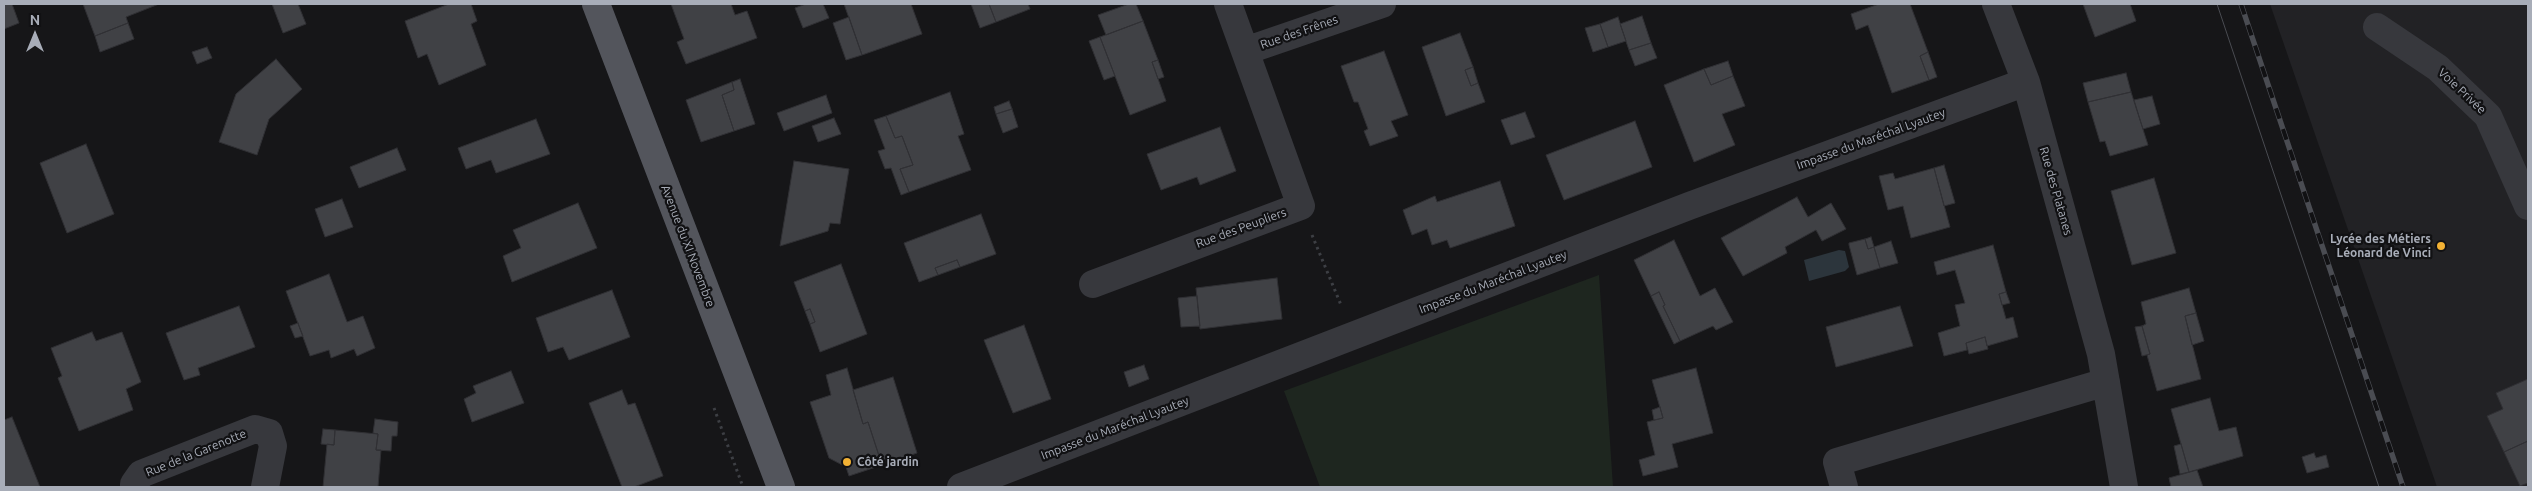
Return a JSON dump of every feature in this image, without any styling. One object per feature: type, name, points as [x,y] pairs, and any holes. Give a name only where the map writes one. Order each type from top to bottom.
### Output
[{"type":"main road","name":"Avenue du XI Novembre","points":[[596,4],[781,487]]},
{"type":"street","name":"Rue des Peupliers","points":[[1093,284],[1301,206],[1228,4]]},
{"type":"street","name":"Rue des Frênes","points":[[1246,51],[1382,4]]},
{"type":"street","name":"Rue des Platanes","points":[[1996,4],[2026,82],[2101,354],[2124,487]]},
{"type":"street","name":"Voie Privée","points":[[2377,27],[2438,68],[2488,116],[2528,206]]},
{"type":"street","name":"Impasse du Maréchal Lyautey","points":[[961,487],[1688,206],[2026,82]]},
{"type":"street","points":[[1844,487],[1837,462],[2106,382]]},
{"type":"street","name":"Rue de la Garenotte","points":[[134,487],[134,484],[142,474],[255,429],[269,433],[273,446],[265,487]]},
{"type":"path","points":[[1301,206],[1354,336]]},
{"type":"shaded area","name":"Lycée des Métiers Léonard de Vinci","points":[[2270,4],[2528,4],[2528,487],[2437,487]]},
{"type":"shaded area","points":[[1839,250],[1845,251],[1849,267],[1845,271],[1809,281],[1804,260]]},
{"type":"shaded area","points":[[1599,275],[1613,487],[1320,487],[1284,391]]},
{"type":"building","points":[[4,4],[12,4],[19,23],[4,29]]},
{"type":"building","points":[[83,4],[159,4],[126,17],[128,23],[95,36]]},
{"type":"building","points":[[272,4],[298,4],[306,24],[283,33]]},
{"type":"building","points":[[449,4],[471,4],[477,21],[471,24],[486,65],[439,85],[427,54],[418,58],[405,21]]},
{"type":"building","points":[[671,4],[731,4],[735,15],[747,11],[757,38],[686,64],[677,42],[684,39]]},
{"type":"building","points":[[806,4],[823,4],[829,18],[803,28],[795,8]]},
{"type":"building","points":[[844,4],[911,4],[922,34],[862,55]]},
{"type":"building","points":[[971,4],[989,4],[996,22],[980,28]]},
{"type":"building","points":[[989,4],[1028,4],[1030,9],[996,22]]},
{"type":"building","points":[[1129,4],[1136,4],[1143,21],[1106,35],[1098,15]]},
{"type":"building","points":[[1879,4],[1910,4],[1928,52],[1920,56],[1929,80],[1892,93],[1868,25],[1856,30],[1851,14]]},
{"type":"building","points":[[2083,4],[2130,4],[2136,21],[2095,37]]},
{"type":"building","points":[[1642,16],[1651,43],[1629,50],[1620,24]]},
{"type":"building","points":[[849,17],[862,55],[846,60],[833,23]]},
{"type":"building","points":[[1618,17],[1626,41],[1608,47],[1600,24]]},
{"type":"building","points":[[1143,21],[1158,60],[1152,62],[1166,101],[1130,115],[1100,37]]},
{"type":"building","points":[[128,23],[134,39],[100,52],[95,36]]},
{"type":"building","points":[[1600,24],[1608,47],[1593,52],[1585,28]]},
{"type":"building","points":[[1460,33],[1473,67],[1465,70],[1471,86],[1478,83],[1485,102],[1446,116],[1422,47]]},
{"type":"building","points":[[1100,37],[1115,76],[1104,80],[1089,41]]},
{"type":"building","points":[[1651,43],[1657,58],[1635,66],[1629,50]]},
{"type":"building","points":[[207,47],[212,58],[197,64],[192,52]]},
{"type":"building","points":[[1384,51],[1408,115],[1391,121],[1398,136],[1370,146],[1364,131],[1368,129],[1358,102],[1354,102],[1341,66]]},
{"type":"building","points":[[1928,52],[1937,77],[1929,80],[1920,56]]},
{"type":"building","points":[[276,59],[302,89],[269,119],[257,155],[219,142],[236,94]]},
{"type":"building","points":[[1158,60],[1164,77],[1158,79],[1152,62]]},
{"type":"building","points":[[1728,61],[1733,76],[1711,85],[1704,69]]},
{"type":"building","points":[[1473,67],[1478,83],[1471,86],[1465,70]]},
{"type":"building","points":[[1704,69],[1711,85],[1733,76],[1745,106],[1722,114],[1735,145],[1694,162],[1664,85]]},
{"type":"building","points":[[2126,73],[2131,92],[2088,102],[2083,83]]},
{"type":"building","points":[[740,79],[755,124],[734,131],[722,95],[734,90],[732,82]]},
{"type":"building","points":[[732,82],[734,90],[722,95],[734,131],[701,142],[686,100]]},
{"type":"building","points":[[950,92],[964,134],[958,136],[971,170],[909,192],[900,169],[913,165],[902,136],[895,138],[886,116]]},
{"type":"building","points":[[2131,92],[2148,145],[2110,156],[2105,141],[2100,142],[2088,102]]},
{"type":"building","points":[[826,95],[832,113],[784,131],[777,113]]},
{"type":"building","points":[[2152,96],[2160,124],[2143,129],[2134,100]]},
{"type":"building","points":[[1009,101],[1012,109],[996,114],[994,107]]},
{"type":"building","points":[[1012,109],[1018,127],[1003,133],[996,114]]},
{"type":"building","points":[[1525,112],[1535,137],[1511,145],[1501,120]]},
{"type":"building","points":[[886,116],[895,138],[902,136],[913,165],[900,169],[909,192],[901,195],[891,168],[885,169],[878,151],[885,149],[874,120]]},
{"type":"building","points":[[834,118],[841,134],[818,142],[812,126]]},
{"type":"building","points":[[536,119],[550,154],[496,173],[491,160],[466,169],[458,148]]},
{"type":"building","points":[[1635,121],[1652,167],[1564,200],[1546,155]]},
{"type":"building","points":[[1220,127],[1236,171],[1200,185],[1197,177],[1161,190],[1147,154]]},
{"type":"building","points":[[86,144],[114,214],[67,233],[40,163]]},
{"type":"building","points":[[397,148],[406,170],[359,188],[350,167]]},
{"type":"building","points":[[794,161],[849,169],[840,224],[830,223],[828,231],[780,246]]},
{"type":"building","points":[[1944,165],[1955,203],[1944,206],[1934,168]]},
{"type":"building","points":[[1934,168],[1950,227],[1911,238],[1903,206],[1888,210],[1879,176],[1893,173],[1895,179]]},
{"type":"building","points":[[2154,178],[2176,253],[2132,265],[2111,191]]},
{"type":"building","points":[[1500,181],[1515,226],[1450,248],[1447,240],[1432,245],[1427,229],[1412,235],[1403,210],[1435,196],[1437,202]]},
{"type":"building","points":[[1797,197],[1808,217],[1831,203],[1846,229],[1822,241],[1816,230],[1785,247],[1787,253],[1743,276],[1721,238]]},
{"type":"building","points":[[342,199],[353,227],[325,237],[315,209]]},
{"type":"building","points":[[578,203],[597,248],[512,282],[503,256],[521,248],[513,230]]},
{"type":"building","points":[[981,214],[996,254],[960,267],[957,260],[935,268],[938,275],[919,282],[904,243]]},
{"type":"building","points":[[1871,237],[1874,247],[1868,249],[1865,239]]},
{"type":"building","points":[[1865,239],[1868,249],[1874,247],[1880,268],[1857,275],[1849,243]]},
{"type":"building","points":[[1674,240],[1700,296],[1715,288],[1733,322],[1716,330],[1713,326],[1680,341],[1663,306],[1665,305],[1659,292],[1651,296],[1634,260]]},
{"type":"building","points":[[1891,241],[1898,263],[1880,268],[1874,247]]},
{"type":"building","points":[[1993,245],[2006,292],[1999,294],[2006,319],[2013,317],[2018,337],[1987,346],[1985,337],[1966,343],[1967,350],[1944,356],[1938,333],[1960,326],[1955,305],[1965,303],[1955,270],[1937,275],[1934,262]]},
{"type":"building","points":[[957,260],[960,267],[938,275],[935,268]]},
{"type":"building","points":[[841,264],[867,334],[820,352],[810,324],[815,322],[810,309],[805,311],[794,282]]},
{"type":"building","points":[[329,274],[347,322],[363,316],[375,348],[357,356],[354,349],[331,358],[329,350],[310,356],[286,291]]},
{"type":"building","points":[[1277,278],[1282,319],[1200,329],[1196,288]]},
{"type":"building","points":[[2189,288],[2196,313],[2185,316],[2201,379],[2157,391],[2147,355],[2150,354],[2142,326],[2146,324],[2141,302]]},
{"type":"building","points":[[612,290],[630,337],[569,360],[563,347],[548,352],[536,318]]},
{"type":"building","points":[[1659,292],[1665,305],[1663,306],[1680,341],[1674,344],[1651,296]]},
{"type":"building","points":[[2006,292],[2010,303],[2002,305],[1999,294]]},
{"type":"building","points":[[1197,296],[1200,326],[1181,327],[1178,298]]},
{"type":"building","points":[[239,306],[255,347],[198,368],[200,375],[184,380],[166,333]]},
{"type":"building","points":[[1900,306],[1913,346],[1836,367],[1826,327]]},
{"type":"building","points":[[810,309],[815,322],[810,324],[805,311]]},
{"type":"building","points":[[2196,313],[2204,341],[2192,345],[2185,316]]},
{"type":"building","points":[[298,323],[303,336],[295,338],[290,326]]},
{"type":"building","points":[[1024,325],[1051,399],[1013,413],[984,340]]},
{"type":"building","points":[[2142,326],[2150,354],[2142,356],[2135,327]]},
{"type":"building","points":[[92,332],[96,341],[122,332],[141,382],[126,389],[133,410],[79,431],[58,378],[62,376],[51,348]]},
{"type":"building","points":[[1985,337],[1988,349],[1969,354],[1966,343]]},
{"type":"building","points":[[1144,365],[1149,379],[1129,387],[1124,372]]},
{"type":"building","points":[[847,368],[863,424],[868,422],[882,465],[849,476],[846,467],[829,458],[810,402],[831,395],[826,375]]},
{"type":"building","points":[[1696,368],[1713,433],[1672,444],[1678,467],[1643,476],[1639,460],[1655,455],[1647,422],[1663,418],[1652,380]]},
{"type":"building","points":[[511,371],[524,403],[472,422],[464,399],[476,393],[473,386]]},
{"type":"building","points":[[893,377],[917,453],[882,465],[868,422],[863,424],[853,390]]},
{"type":"building","points":[[2528,379],[2528,441],[2504,452],[2487,416],[2503,409],[2496,393]]},
{"type":"building","points":[[622,390],[628,405],[635,403],[663,476],[634,487],[622,487],[589,403]]},
{"type":"building","points":[[2210,398],[2219,431],[2236,427],[2243,456],[2189,472],[2171,409]]},
{"type":"building","points":[[1660,407],[1663,418],[1654,420],[1652,410]]},
{"type":"building","points":[[12,417],[40,487],[4,487],[4,420]]},
{"type":"building","points":[[375,419],[398,422],[397,436],[392,436],[391,451],[376,450],[378,434],[373,433]]},
{"type":"building","points":[[323,429],[335,430],[334,445],[321,444]]},
{"type":"building","points":[[335,430],[378,434],[376,450],[381,450],[378,487],[323,487],[327,444],[334,445]]},
{"type":"building","points":[[2528,441],[2528,483],[2520,486],[2504,452]]},
{"type":"building","points":[[2181,444],[2189,472],[2180,474],[2174,446]]},
{"type":"building","points":[[2314,453],[2316,458],[2326,455],[2329,467],[2307,473],[2302,457]]},
{"type":"building","points":[[2197,470],[2203,487],[2171,487],[2169,478]]},
{"type":"tram line","points":[[2217,4],[2379,487]]},
{"type":"railway","points":[[2241,4],[2403,487]]},
{"type":"place","name":"Lycée des Métiers Léonard de Vinci","points":[[2441,246]]},
{"type":"place","name":"Côté jardin","points":[[847,462]]}]
